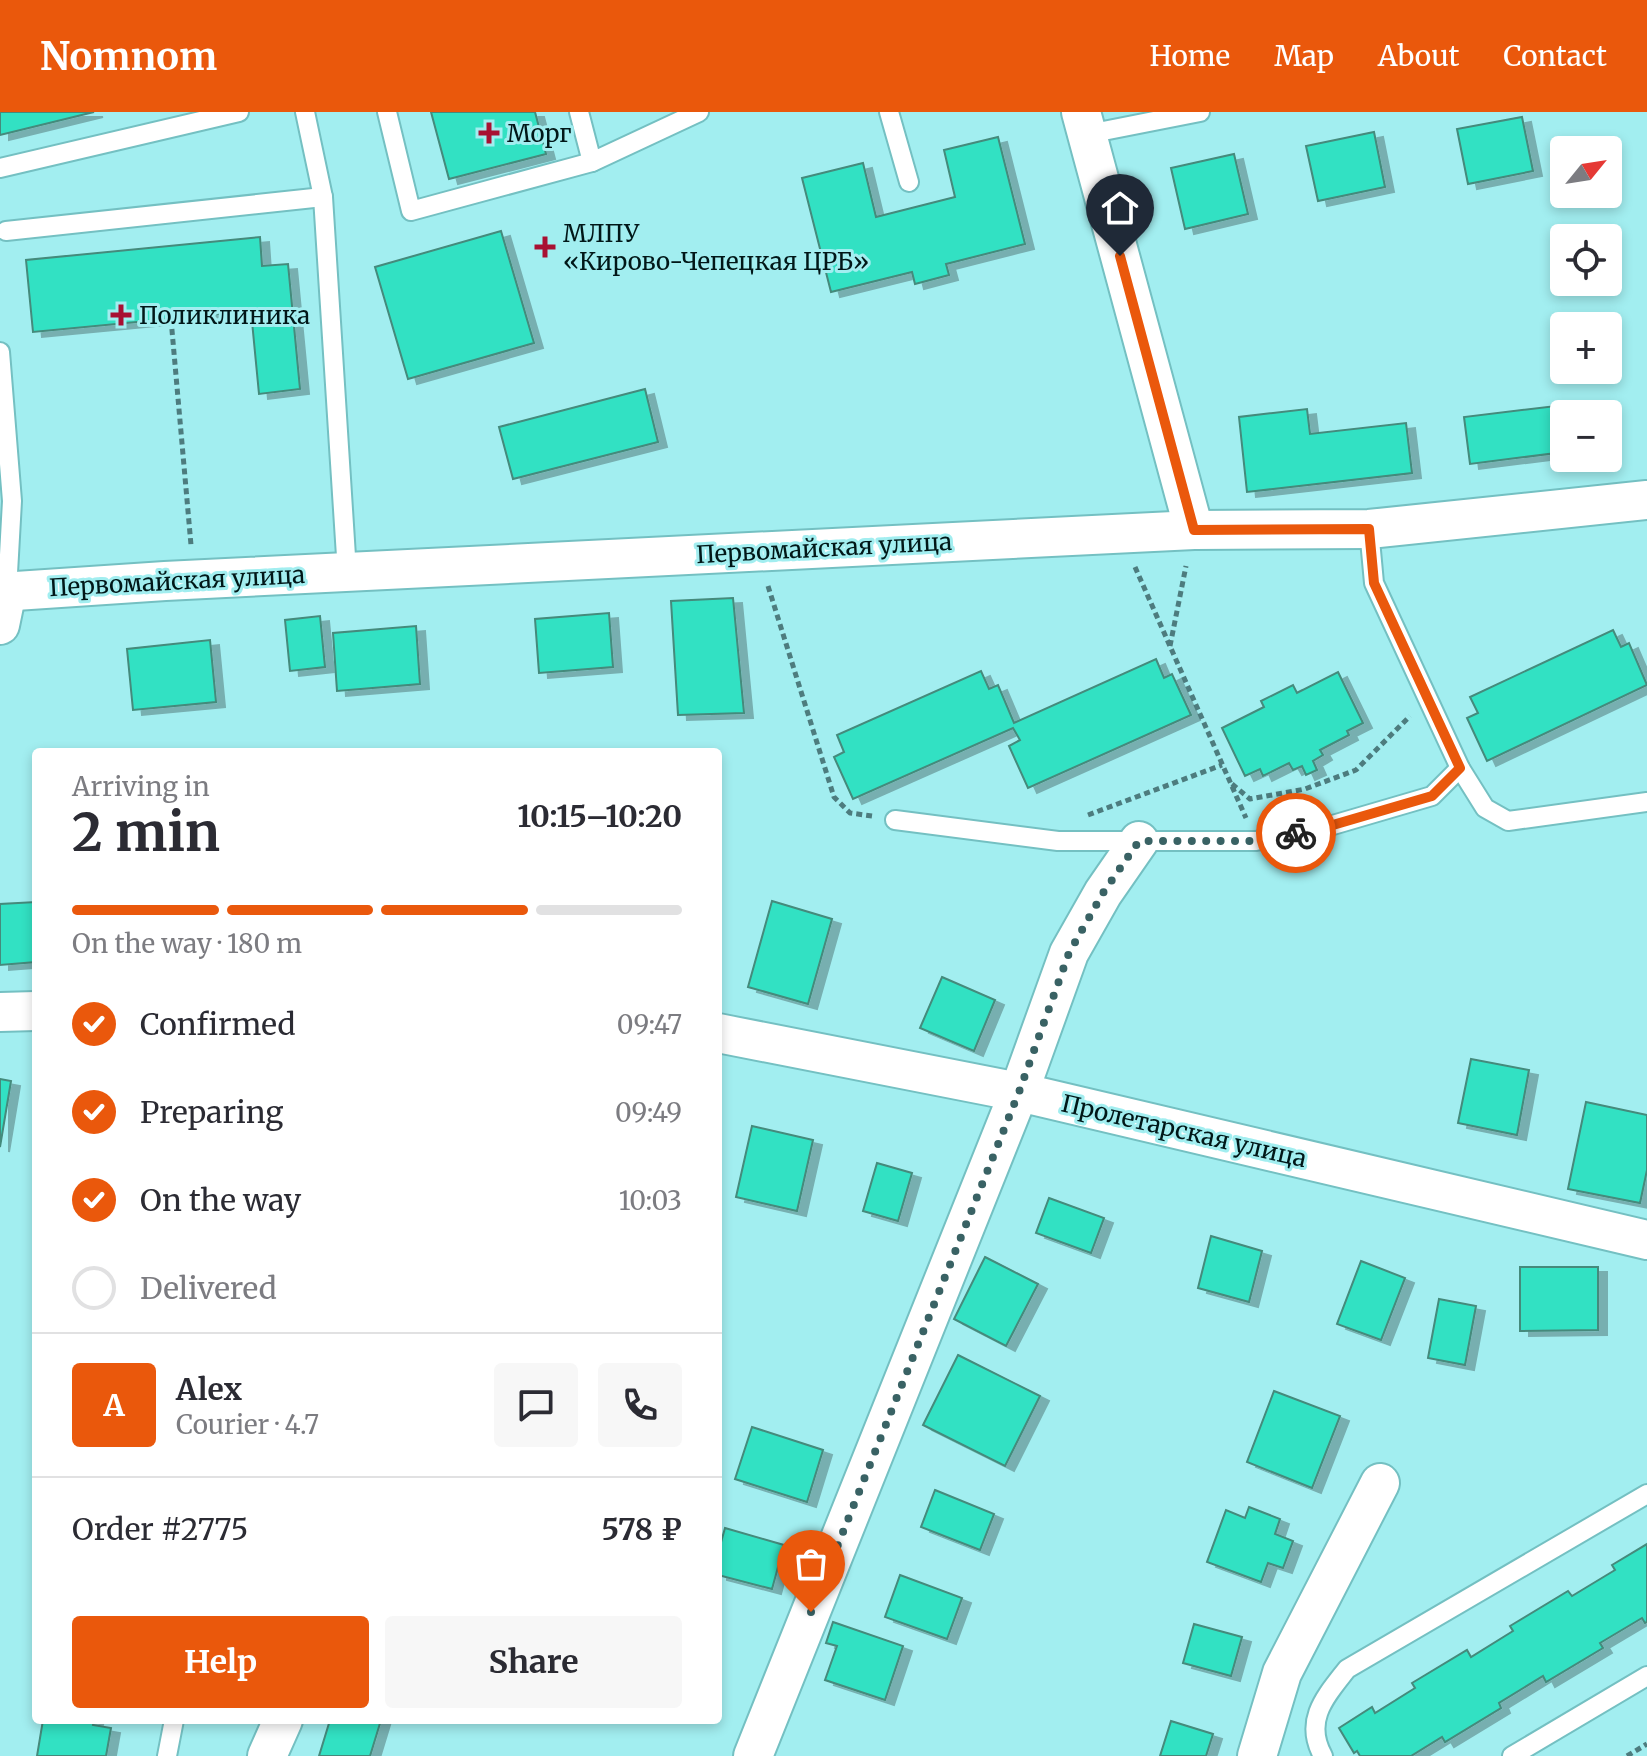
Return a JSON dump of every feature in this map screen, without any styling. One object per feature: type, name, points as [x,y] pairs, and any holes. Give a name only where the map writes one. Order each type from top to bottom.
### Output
[{"type":"street","points":[[1084,123],[1194,530]]},
{"type":"street","name":"Первомайская улица","points":[[2,603],[194,579],[1120,533],[1369,529],[1647,500]]},
{"type":"street","points":[[753,1756],[1019,1092],[1069,953],[1103,893],[1139,841]]},
{"type":"street","points":[[0,1012],[32,1011]]},
{"type":"street","name":"Пролетарская улица","points":[[722,1034],[1019,1092],[1647,1240]]},
{"type":"street","points":[[1257,1756],[1282,1673],[1380,1483]]},
{"type":"street","points":[[267,1756],[281,1724]]},
{"type":"lane","points":[[0,168],[239,112]]},
{"type":"lane","points":[[305,112],[323,197],[347,572]]},
{"type":"lane","points":[[387,112],[411,211],[592,162],[699,112]]},
{"type":"lane","points":[[579,112],[592,162]]},
{"type":"lane","points":[[889,112],[909,182]]},
{"type":"lane","points":[[1084,123],[1200,112]]},
{"type":"lane","points":[[2,232],[323,197]]},
{"type":"lane","points":[[0,352],[12,501],[2,603]]},
{"type":"lane","points":[[1369,529],[1374,583],[1460,768],[1485,808],[1508,821],[1647,802]]},
{"type":"lane","points":[[895,820],[1058,841],[1256,841],[1326,827],[1432,796],[1460,768]]},
{"type":"lane","points":[[1323,1756],[1319,1749],[1315,1717],[1323,1699],[1347,1669],[1647,1494]]},
{"type":"lane","points":[[1512,1756],[1647,1676]]},
{"type":"lane","points":[[167,1756],[173,1724]]},
{"type":"path","points":[[171,319],[194,579]]},
{"type":"path","points":[[1170,646],[1194,530]]},
{"type":"path","points":[[1120,533],[1256,841]]},
{"type":"path","points":[[756,551],[834,797],[850,813],[895,820]]},
{"type":"path","points":[[1230,783],[1250,799],[1305,789],[1356,770],[1427,699]]},
{"type":"path","points":[[1028,837],[1222,765]]},
{"type":"path","points":[[1627,1756],[1647,1744]]},
{"type":"building","points":[[0,112],[94,112],[0,135]]},
{"type":"building","name":"Морг","points":[[431,112],[535,112],[546,154],[449,179]]},
{"type":"building","points":[[1522,117],[1533,171],[1468,184],[1457,129]]},
{"type":"building","points":[[1374,132],[1385,187],[1318,201],[1306,146]]},
{"type":"building","points":[[998,137],[1025,244],[946,264],[949,275],[915,284],[912,272],[831,292],[802,178],[863,163],[876,217],[955,197],[944,150]]},
{"type":"building","points":[[1234,154],[1248,214],[1185,229],[1171,168]]},
{"type":"building","points":[[501,231],[534,343],[408,379],[375,267]]},
{"type":"building","name":"Поликлиника","points":[[260,237],[262,266],[288,264],[300,389],[259,394],[251,311],[33,332],[26,260]]},
{"type":"building","points":[[645,389],[658,442],[513,479],[499,427]]},
{"type":"building","points":[[1550,407],[1550,454],[1470,464],[1464,417]]},
{"type":"building","points":[[1307,409],[1310,434],[1406,423],[1412,473],[1247,492],[1239,417]]},
{"type":"building","points":[[733,598],[744,713],[678,715],[671,601]]},
{"type":"building","points":[[609,613],[613,667],[539,673],[535,619]]},
{"type":"building","points":[[320,616],[325,667],[290,671],[285,620]]},
{"type":"building","points":[[416,626],[420,684],[337,691],[333,633]]},
{"type":"building","points":[[1613,630],[1621,647],[1629,643],[1647,685],[1487,761],[1467,718],[1478,713],[1470,697]]},
{"type":"building","points":[[210,640],[216,702],[133,710],[127,649]]},
{"type":"building","points":[[1156,659],[1164,678],[1172,674],[1191,715],[1028,788],[1009,746],[1020,740],[1013,728],[853,799],[834,757],[844,752],[837,735],[981,671],[989,689],[998,685],[1014,723]]},
{"type":"building","points":[[1338,672],[1363,723],[1347,731],[1349,735],[1320,750],[1323,755],[1313,761],[1317,770],[1306,775],[1302,766],[1293,770],[1289,763],[1263,776],[1260,769],[1245,776],[1222,728],[1264,707],[1261,701],[1293,685],[1297,693]]},
{"type":"building","points":[[772,901],[832,919],[808,1004],[748,987]]},
{"type":"building","points":[[32,902],[32,962],[0,965],[0,904]]},
{"type":"building","points":[[942,977],[995,1000],[974,1051],[920,1028]]},
{"type":"building","points":[[1471,1059],[1529,1070],[1517,1135],[1458,1123]]},
{"type":"building","points":[[0,1079],[11,1081],[0,1147]]},
{"type":"building","points":[[1586,1102],[1647,1115],[1647,1170],[1640,1203],[1568,1189]]},
{"type":"building","points":[[752,1126],[813,1140],[797,1211],[736,1197]]},
{"type":"building","points":[[877,1163],[912,1173],[898,1221],[863,1211]]},
{"type":"building","points":[[1049,1198],[1104,1218],[1091,1253],[1036,1233]]},
{"type":"building","points":[[1211,1236],[1262,1251],[1249,1302],[1198,1288]]},
{"type":"building","points":[[985,1257],[1038,1284],[1006,1346],[954,1319]]},
{"type":"building","points":[[1361,1261],[1405,1278],[1381,1340],[1337,1324]]},
{"type":"building","points":[[1520,1267],[1598,1267],[1598,1330],[1520,1331]]},
{"type":"building","points":[[1439,1299],[1476,1306],[1465,1365],[1428,1358]]},
{"type":"building","points":[[958,1355],[1040,1396],[1005,1466],[923,1425]]},
{"type":"building","points":[[1274,1391],[1340,1416],[1312,1488],[1247,1462]]},
{"type":"building","points":[[752,1427],[823,1450],[807,1502],[735,1479]]},
{"type":"building","points":[[935,1490],[994,1514],[980,1550],[921,1527]]},
{"type":"building","points":[[1249,1507],[1280,1519],[1275,1534],[1293,1541],[1283,1568],[1268,1563],[1261,1582],[1207,1562],[1226,1510],[1245,1518]]},
{"type":"building","points":[[725,1528],[784,1545],[772,1589],[722,1576]]},
{"type":"building","points":[[1647,1544],[1647,1622],[1642,1618],[1600,1643],[1603,1648],[1546,1682],[1543,1676],[1499,1703],[1501,1708],[1445,1742],[1442,1737],[1411,1756],[1360,1756],[1357,1751],[1354,1753],[1339,1728],[1372,1707],[1375,1713],[1415,1688],[1412,1683],[1467,1650],[1471,1657],[1513,1631],[1510,1626],[1568,1591],[1572,1596],[1615,1570],[1612,1565]]},
{"type":"building","points":[[900,1575],[962,1598],[947,1639],[885,1617]]},
{"type":"building","points":[[833,1622],[903,1646],[885,1700],[825,1680],[837,1646],[826,1643]]},
{"type":"building","points":[[1194,1624],[1242,1637],[1231,1676],[1183,1663]]},
{"type":"building","points":[[1171,1721],[1213,1734],[1206,1756],[1160,1756]]},
{"type":"building","points":[[42,1724],[93,1724],[111,1728],[106,1756],[37,1756]]},
{"type":"building","points":[[329,1724],[380,1724],[370,1756],[319,1756]]},
{"type":"way so far","points":[[811,1612],[1019,1092],[1069,953],[1103,893],[1139,841],[1256,841],[1296,833]]},
{"type":"place","name":"Морг","points":[[489,133]]},
{"type":"place","name":"МЛПУ «Кирово-Чепецкая ЦРБ»","points":[[545,247]]},
{"type":"place","name":"Поликлиника","points":[[121,315]]},
{"type":"route","points":[[1120,256],[1194,530],[1369,529],[1374,583],[1460,768],[1432,796],[1296,833]]}]
